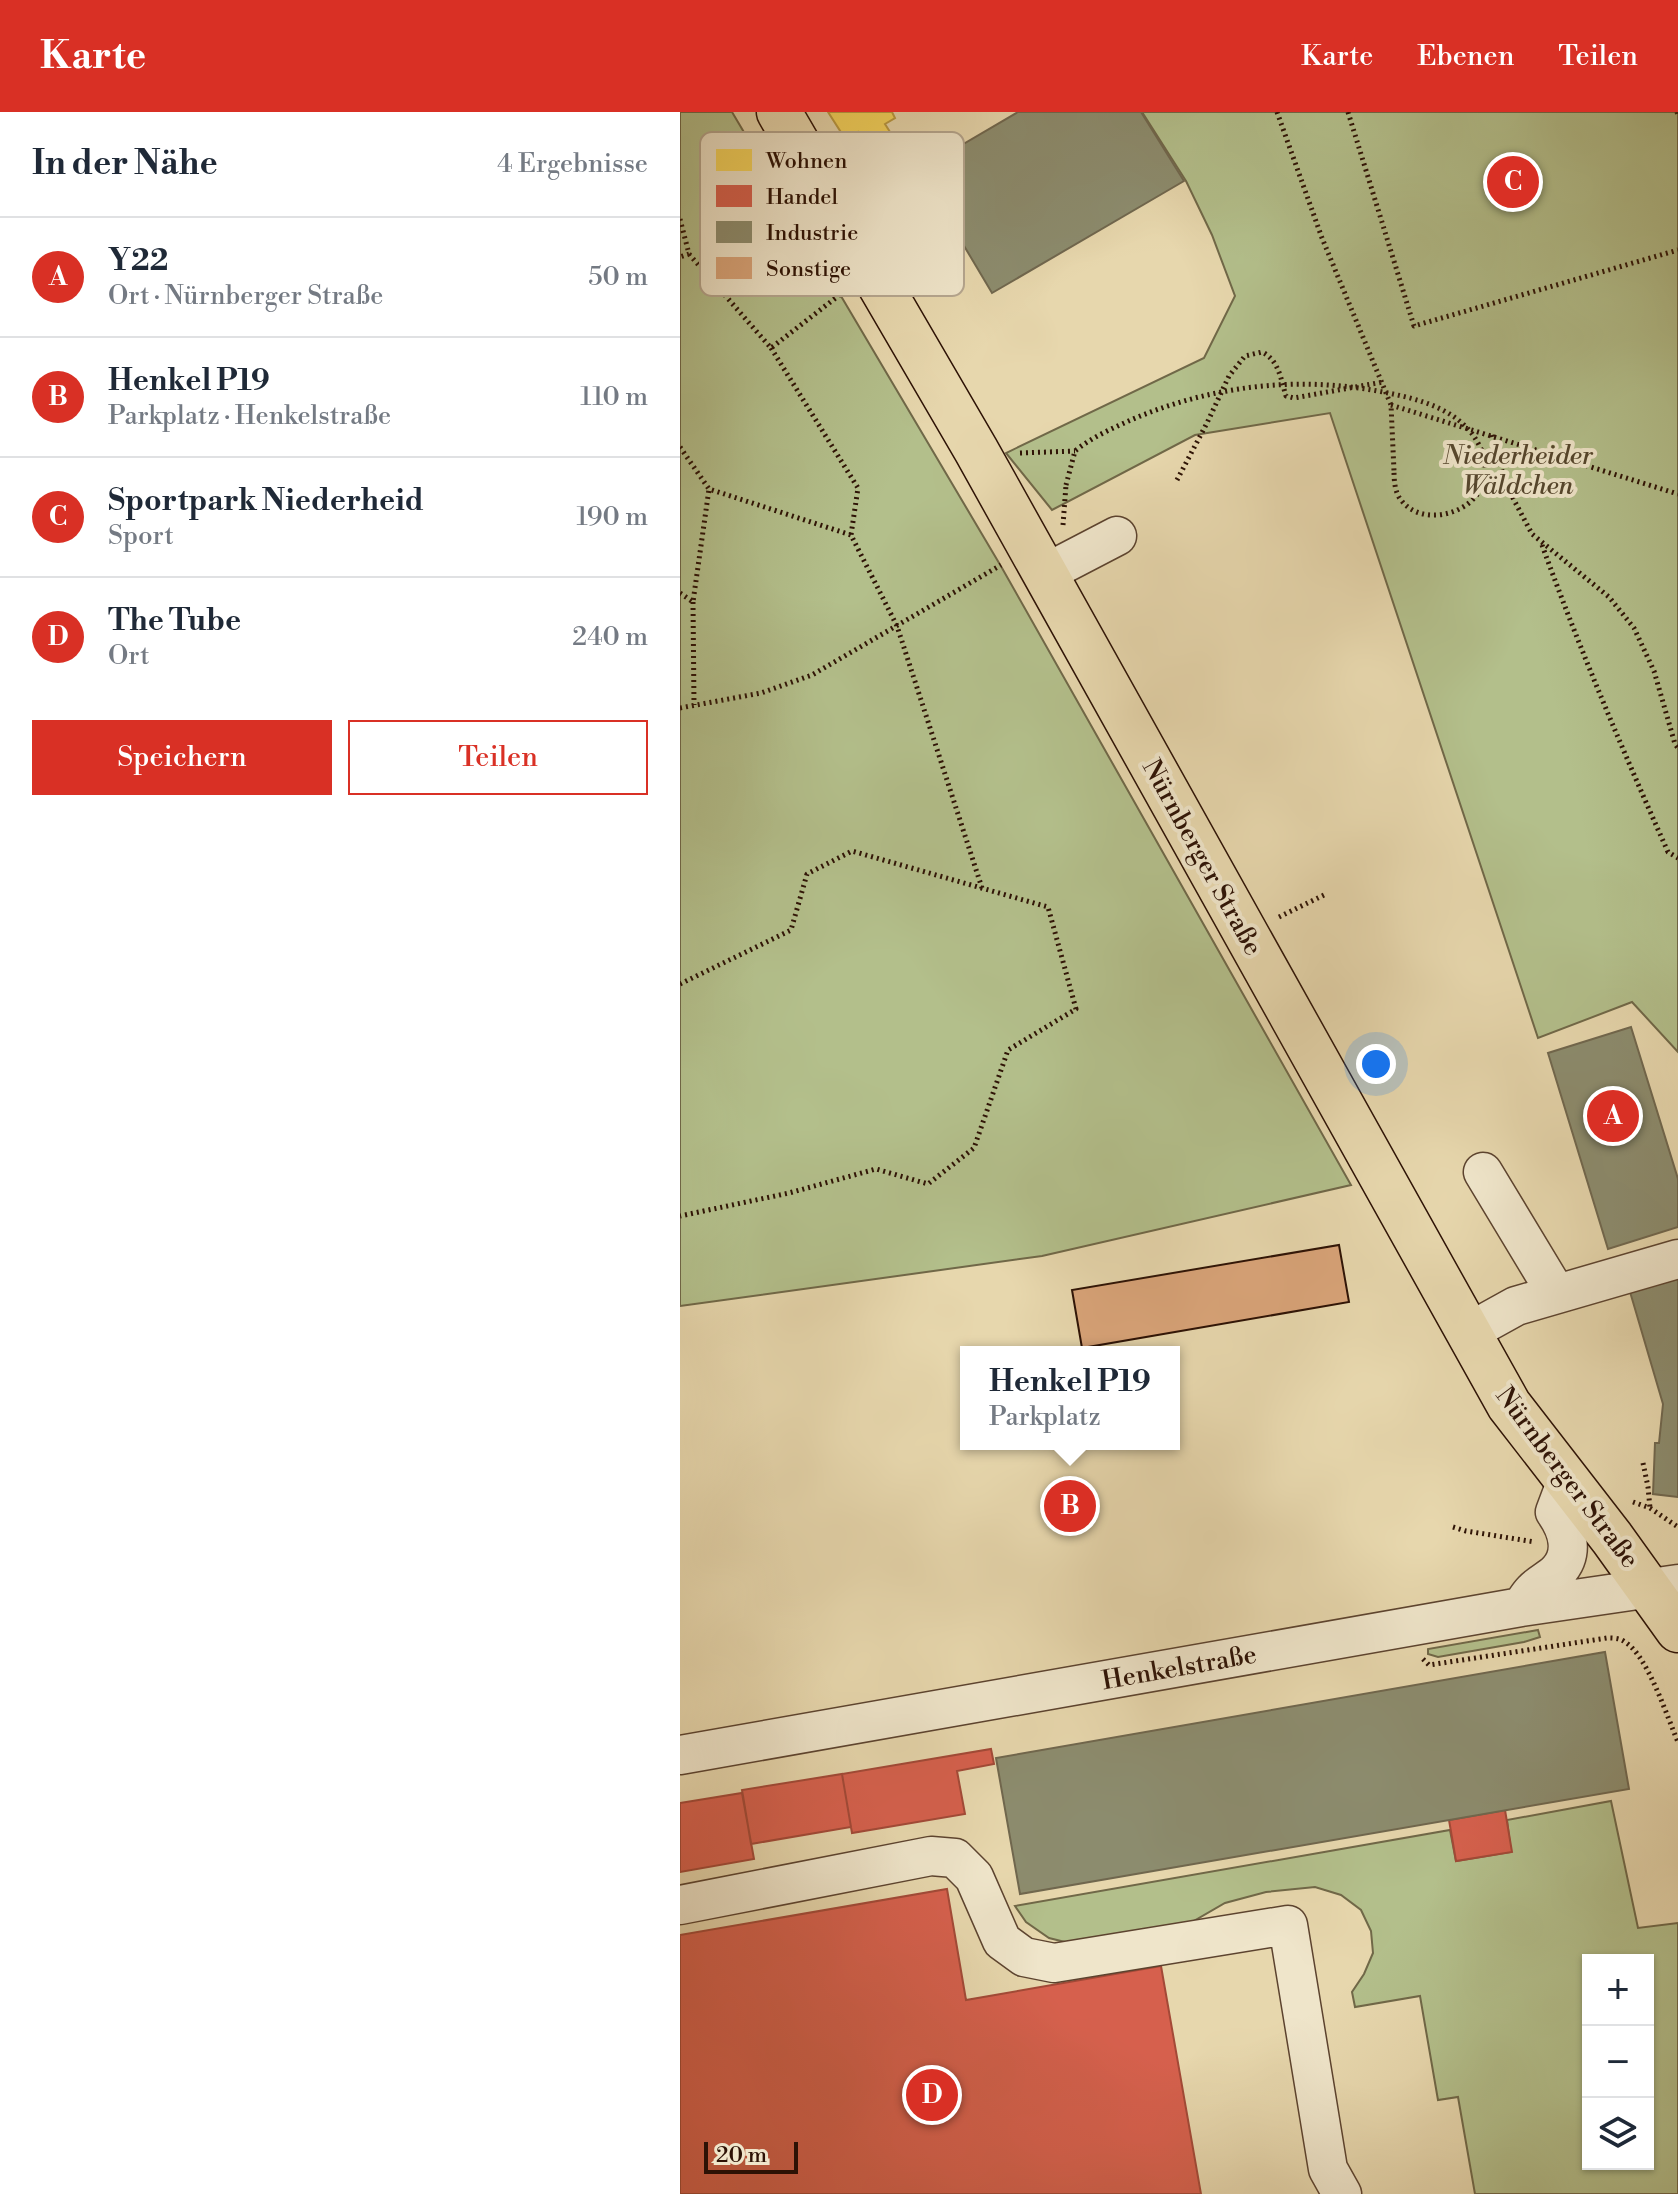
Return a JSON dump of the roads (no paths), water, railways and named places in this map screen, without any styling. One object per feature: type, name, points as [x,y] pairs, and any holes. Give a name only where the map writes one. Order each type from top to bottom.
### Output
[{"type":"main road","name":"Nürnberger Straße","points":[[779,112],[791,132]]},
{"type":"main road","name":"Nürnberger Straße","points":[[886,296],[976,450],[1509,1405],[1567,1480],[1664,1586],[1678,1630]]},
{"type":"street","points":[[1037,561],[1117,536]]},
{"type":"street","points":[[1483,1172],[1556,1293]]},
{"type":"street","points":[[1469,1332],[1516,1306],[1678,1259]]},
{"type":"street","points":[[1521,1607],[1533,1590],[1558,1572],[1564,1563],[1568,1538],[1565,1526],[1555,1512],[1567,1480]]},
{"type":"street","name":"Henkelstraße","points":[[680,1755],[1521,1607],[1664,1586]]},
{"type":"street","points":[[680,1905],[931,1856],[955,1858],[974,1877],[1002,1941],[1024,1957],[1054,1963],[1288,1925],[1328,2169],[1342,2194]]},
{"type":"place","name":"Sportpark Niederheid","points":[[1513,182]]},
{"type":"place","name":"Y22","points":[[1613,1116]]},
{"type":"place","name":"Henkel P19","points":[[1070,1506]]},
{"type":"place","name":"The Tube","points":[[932,2095]]},
{"type":"park label","name":"Niederheider Wäldchen","points":[[1518,470]]}]
